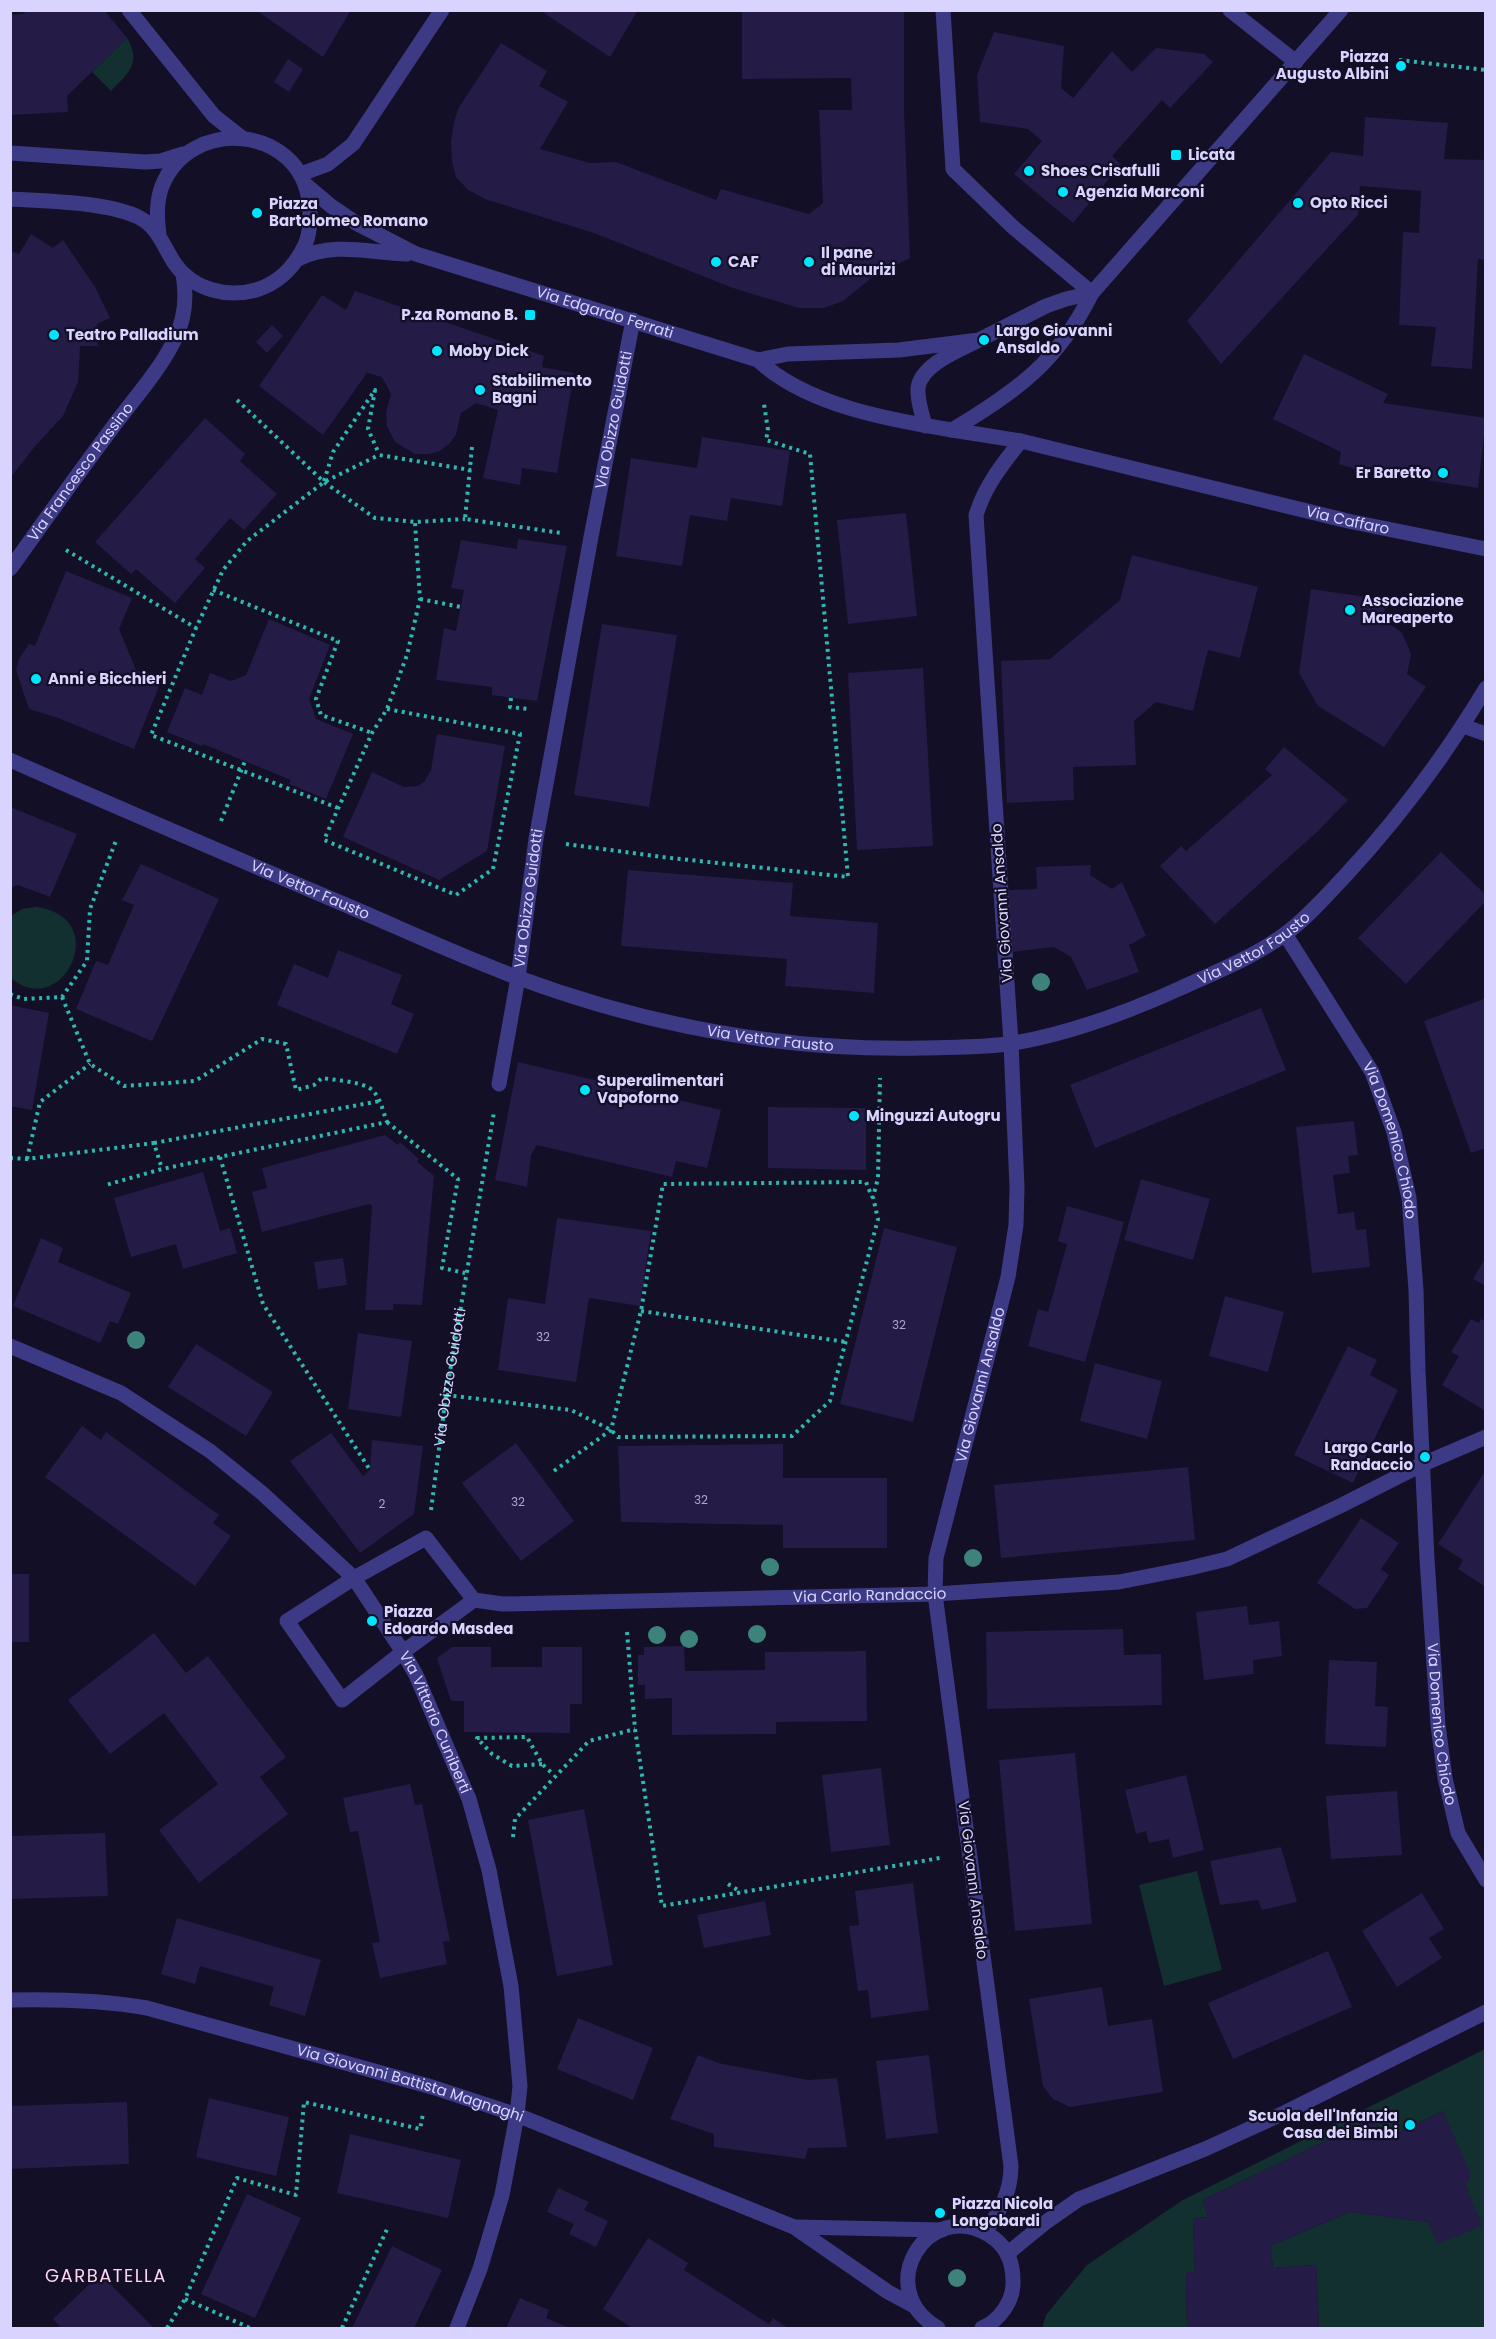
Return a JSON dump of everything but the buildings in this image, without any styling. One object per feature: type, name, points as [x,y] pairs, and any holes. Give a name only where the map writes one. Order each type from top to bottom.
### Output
[{"type":"street","points":[[304,180],[353,144],[442,10]]},
{"type":"street","points":[[943,10],[953,170],[1014,228],[1092,293]]},
{"type":"street","points":[[1230,10],[1296,62]]},
{"type":"street","points":[[952,430],[996,404],[1029,379],[1049,360],[1072,330],[1092,293],[1341,10]]},
{"type":"street","points":[[134,16],[214,116],[242,138]]},
{"type":"street","points":[[159,235],[156,210],[162,185],[175,164],[194,148],[218,139],[242,138],[267,144],[284,155],[304,180],[331,206],[356,223],[416,254]]},
{"type":"street","points":[[10,153],[145,162],[161,161],[189,152]]},
{"type":"street","points":[[10,199],[105,207],[128,213],[142,219],[159,235],[183,274],[196,283],[218,292],[249,292],[279,279],[298,259],[309,237],[311,216],[304,180]]},
{"type":"street","points":[[298,259],[312,252],[338,249],[416,254]]},
{"type":"street","name":"Via Edgardo Ferrati","points":[[416,254],[758,360]]},
{"type":"street","name":"Via Francesco Passino","points":[[10,569],[175,340],[185,304],[183,274]]},
{"type":"street","points":[[925,426],[918,401],[918,386],[921,379],[940,361],[1046,306],[1066,298],[1092,293]]},
{"type":"street","name":"Via Obizzo Guidotti","points":[[499,1084],[518,978],[536,839],[633,320]]},
{"type":"street","points":[[758,360],[788,354],[899,350],[979,340]]},
{"type":"street","points":[[758,360],[785,382],[805,393],[869,413],[925,426],[1021,441]]},
{"type":"street","name":"Via Caffaro","points":[[1021,441],[1348,521],[1485,549]]},
{"type":"street","name":"Via Giovanni Ansaldo","points":[[985,2232],[1004,2203],[1011,2180],[1011,2166],[935,1594],[936,1558],[1008,1277],[1017,1188],[1011,1043],[976,515],[979,504],[1001,465],[1021,441]]},
{"type":"street","name":"Via Vettor Fausto","points":[[10,760],[128,813],[518,978],[664,1023],[754,1039],[880,1048],[1011,1043],[1060,1032],[1136,1008],[1244,958],[1285,934],[1318,905],[1383,836],[1413,798],[1463,726],[1485,688]]},
{"type":"street","points":[[1463,726],[1485,734]]},
{"type":"street","name":"Via Domenico Chiodo","points":[[1285,934],[1372,1072],[1394,1132],[1409,1198],[1416,1290],[1427,1559],[1438,1725],[1445,1778],[1458,1833],[1485,1881]]},
{"type":"street","name":"Via Vittorio Cuniberti","points":[[10,1346],[121,1394],[210,1451],[262,1493],[354,1578],[403,1652],[444,1738],[469,1799],[489,1869],[511,1986],[520,2086],[518,2115],[502,2195],[480,2269],[457,2328]]},
{"type":"street","points":[[1423,1464],[1485,1437]]},
{"type":"street","name":"Via Carlo Randaccio","points":[[474,1600],[503,1604],[935,1594],[1119,1582],[1227,1559],[1423,1464]]},
{"type":"street","points":[[426,1538],[474,1600],[342,1700],[287,1621],[354,1578],[426,1538]]},
{"type":"street","name":"Via Giovanni Battista Magnaghi","points":[[10,2000],[60,1999],[116,2002],[147,2008],[432,2087],[518,2115],[794,2227],[888,2292],[914,2306]]},
{"type":"street","points":[[1007,2254],[1079,2199],[1205,2150],[1485,2012]]},
{"type":"street","points":[[938,2328],[928,2322],[914,2306],[908,2289],[907,2276],[915,2252],[923,2241],[942,2230],[957,2226],[971,2227],[985,2232],[997,2241],[1007,2254],[1013,2271],[1014,2288],[1011,2296],[998,2317],[984,2328]]},
{"type":"street","name":"Via Giovanni Battista Magnaghi","points":[[794,2227],[942,2230]]},
{"type":"path","points":[[1399,60],[1485,70]]},
{"type":"path","points":[[324,482],[333,452],[375,390],[368,429],[379,455]]},
{"type":"path","points":[[237,399],[324,482],[375,518],[415,522],[465,519],[563,533]]},
{"type":"path","points":[[536,839],[662,857],[848,877],[810,454],[766,440]]},
{"type":"path","points":[[465,519],[472,447]]},
{"type":"path","points":[[338,807],[151,735],[213,590],[223,570],[247,541],[324,482],[379,455],[471,470]]},
{"type":"path","points":[[387,709],[520,734],[493,869],[456,895],[324,840],[372,733],[387,709],[407,655],[420,599],[415,522]]},
{"type":"path","points":[[66,550],[195,628]]},
{"type":"path","points":[[213,590],[338,641],[316,699],[321,715],[372,733]]},
{"type":"path","points":[[420,599],[461,607]]},
{"type":"path","points":[[511,698],[510,706],[535,709]]},
{"type":"path","points":[[210,847],[245,761]]},
{"type":"path","points":[[62,997],[87,961],[90,909],[128,813]]},
{"type":"path","points":[[10,994],[24,999],[62,997]]},
{"type":"path","points":[[62,997],[90,1064],[124,1086],[195,1081],[262,1039],[286,1044],[296,1090],[314,1085],[322,1078],[363,1085],[372,1089],[380,1101],[387,1122],[459,1179],[442,1268],[466,1274]]},
{"type":"path","points":[[27,1159],[40,1102],[90,1064]]},
{"type":"path","name":"Via Obizzo Guidotti","points":[[434,1479],[499,1084]]},
{"type":"path","points":[[10,1158],[27,1159],[154,1143],[380,1101]]},
{"type":"path","points":[[873,1197],[878,1178],[879,1107]]},
{"type":"path","points":[[106,1185],[162,1169],[387,1122]]},
{"type":"path","points":[[154,1143],[162,1169]]},
{"type":"path","points":[[220,1157],[263,1304],[370,1470]]},
{"type":"path","points":[[446,1395],[571,1410],[610,1430],[618,1437],[792,1436],[830,1401],[879,1219],[866,1182],[663,1184],[641,1311],[610,1430],[554,1471]]},
{"type":"path","points":[[641,1311],[846,1342]]},
{"type":"path","points":[[627,1601],[627,1638],[635,1729],[662,1906],[969,1853]]},
{"type":"path","points":[[514,1844],[515,1819],[554,1775],[589,1742],[635,1729]]},
{"type":"path","points":[[542,1764],[512,1766],[492,1754],[477,1738],[527,1737],[542,1764],[554,1775]]},
{"type":"path","points":[[728,1884],[742,1893]]},
{"type":"path","points":[[167,2328],[185,2299],[237,2178],[296,2195],[304,2102],[420,2129],[432,2087]]},
{"type":"path","points":[[342,2328],[388,2226]]},
{"type":"path","points":[[185,2299],[250,2328]]},
{"type":"green space","points":[[127,38],[133,55],[131,68],[111,91],[92,72]]},
{"type":"green space","points":[[36,907],[59,915],[72,928],[76,945],[72,963],[62,978],[47,987],[30,988],[11,978],[11,916],[22,909]]},
{"type":"green space","points":[[1197,1871],[1222,1970],[1164,1986],[1139,1885]]},
{"type":"green space","points":[[1485,2049],[1485,2328],[1319,2328],[1316,2265],[1273,2268],[1270,2246],[1350,2212],[1428,2222],[1438,2244],[1466,2185],[1443,2111],[1396,2134],[1367,2121],[1203,2200],[1208,2217],[1193,2219],[1195,2272],[1186,2273],[1187,2328],[1042,2328],[1046,2315],[1087,2265],[1183,2200]]},
{"type":"place","name":"Piazza Augusto Albini","points":[[1401,66]]},
{"type":"place","name":"Licata","points":[[1176,155]]},
{"type":"place","name":"Shoes Crisafulli","points":[[1029,171]]},
{"type":"place","name":"Agenzia Marconi","points":[[1063,192]]},
{"type":"place","name":"Opto Ricci","points":[[1298,203]]},
{"type":"place","name":"Piazza Bartolomeo Romano","points":[[257,213]]},
{"type":"place","name":"CAF","points":[[716,262]]},
{"type":"place","name":"Il pane di Maurizi","points":[[809,262]]},
{"type":"place","name":"P.za Romano B.","points":[[530,315]]},
{"type":"place","name":"Teatro Palladium","points":[[54,335]]},
{"type":"place","name":"Largo Giovanni Ansaldo","points":[[984,340]]},
{"type":"place","name":"Moby Dick","points":[[437,351]]},
{"type":"place","name":"Stabilimento Bagni","points":[[480,390]]},
{"type":"place","name":"Er Baretto","points":[[1443,473]]},
{"type":"place","name":"Associazione Mareaperto","points":[[1350,610]]},
{"type":"place","name":"Anni e Bicchieri","points":[[36,679]]},
{"type":"place","name":"Superalimentari Vapoforno","points":[[585,1090]]},
{"type":"place","name":"Minguzzi Autogru","points":[[854,1116]]},
{"type":"place","name":"Largo Carlo Randaccio","points":[[1425,1457]]},
{"type":"place","name":"Piazza Edoardo Masdea","points":[[372,1621]]},
{"type":"place","name":"Scuola dell'Infanzia Casa dei Bimbi","points":[[1410,2125]]},
{"type":"place","name":"Piazza Nicola Longobardi","points":[[940,2213]]},
{"type":"district","name":"GARBATELLA","points":[[106,2276]]}]
